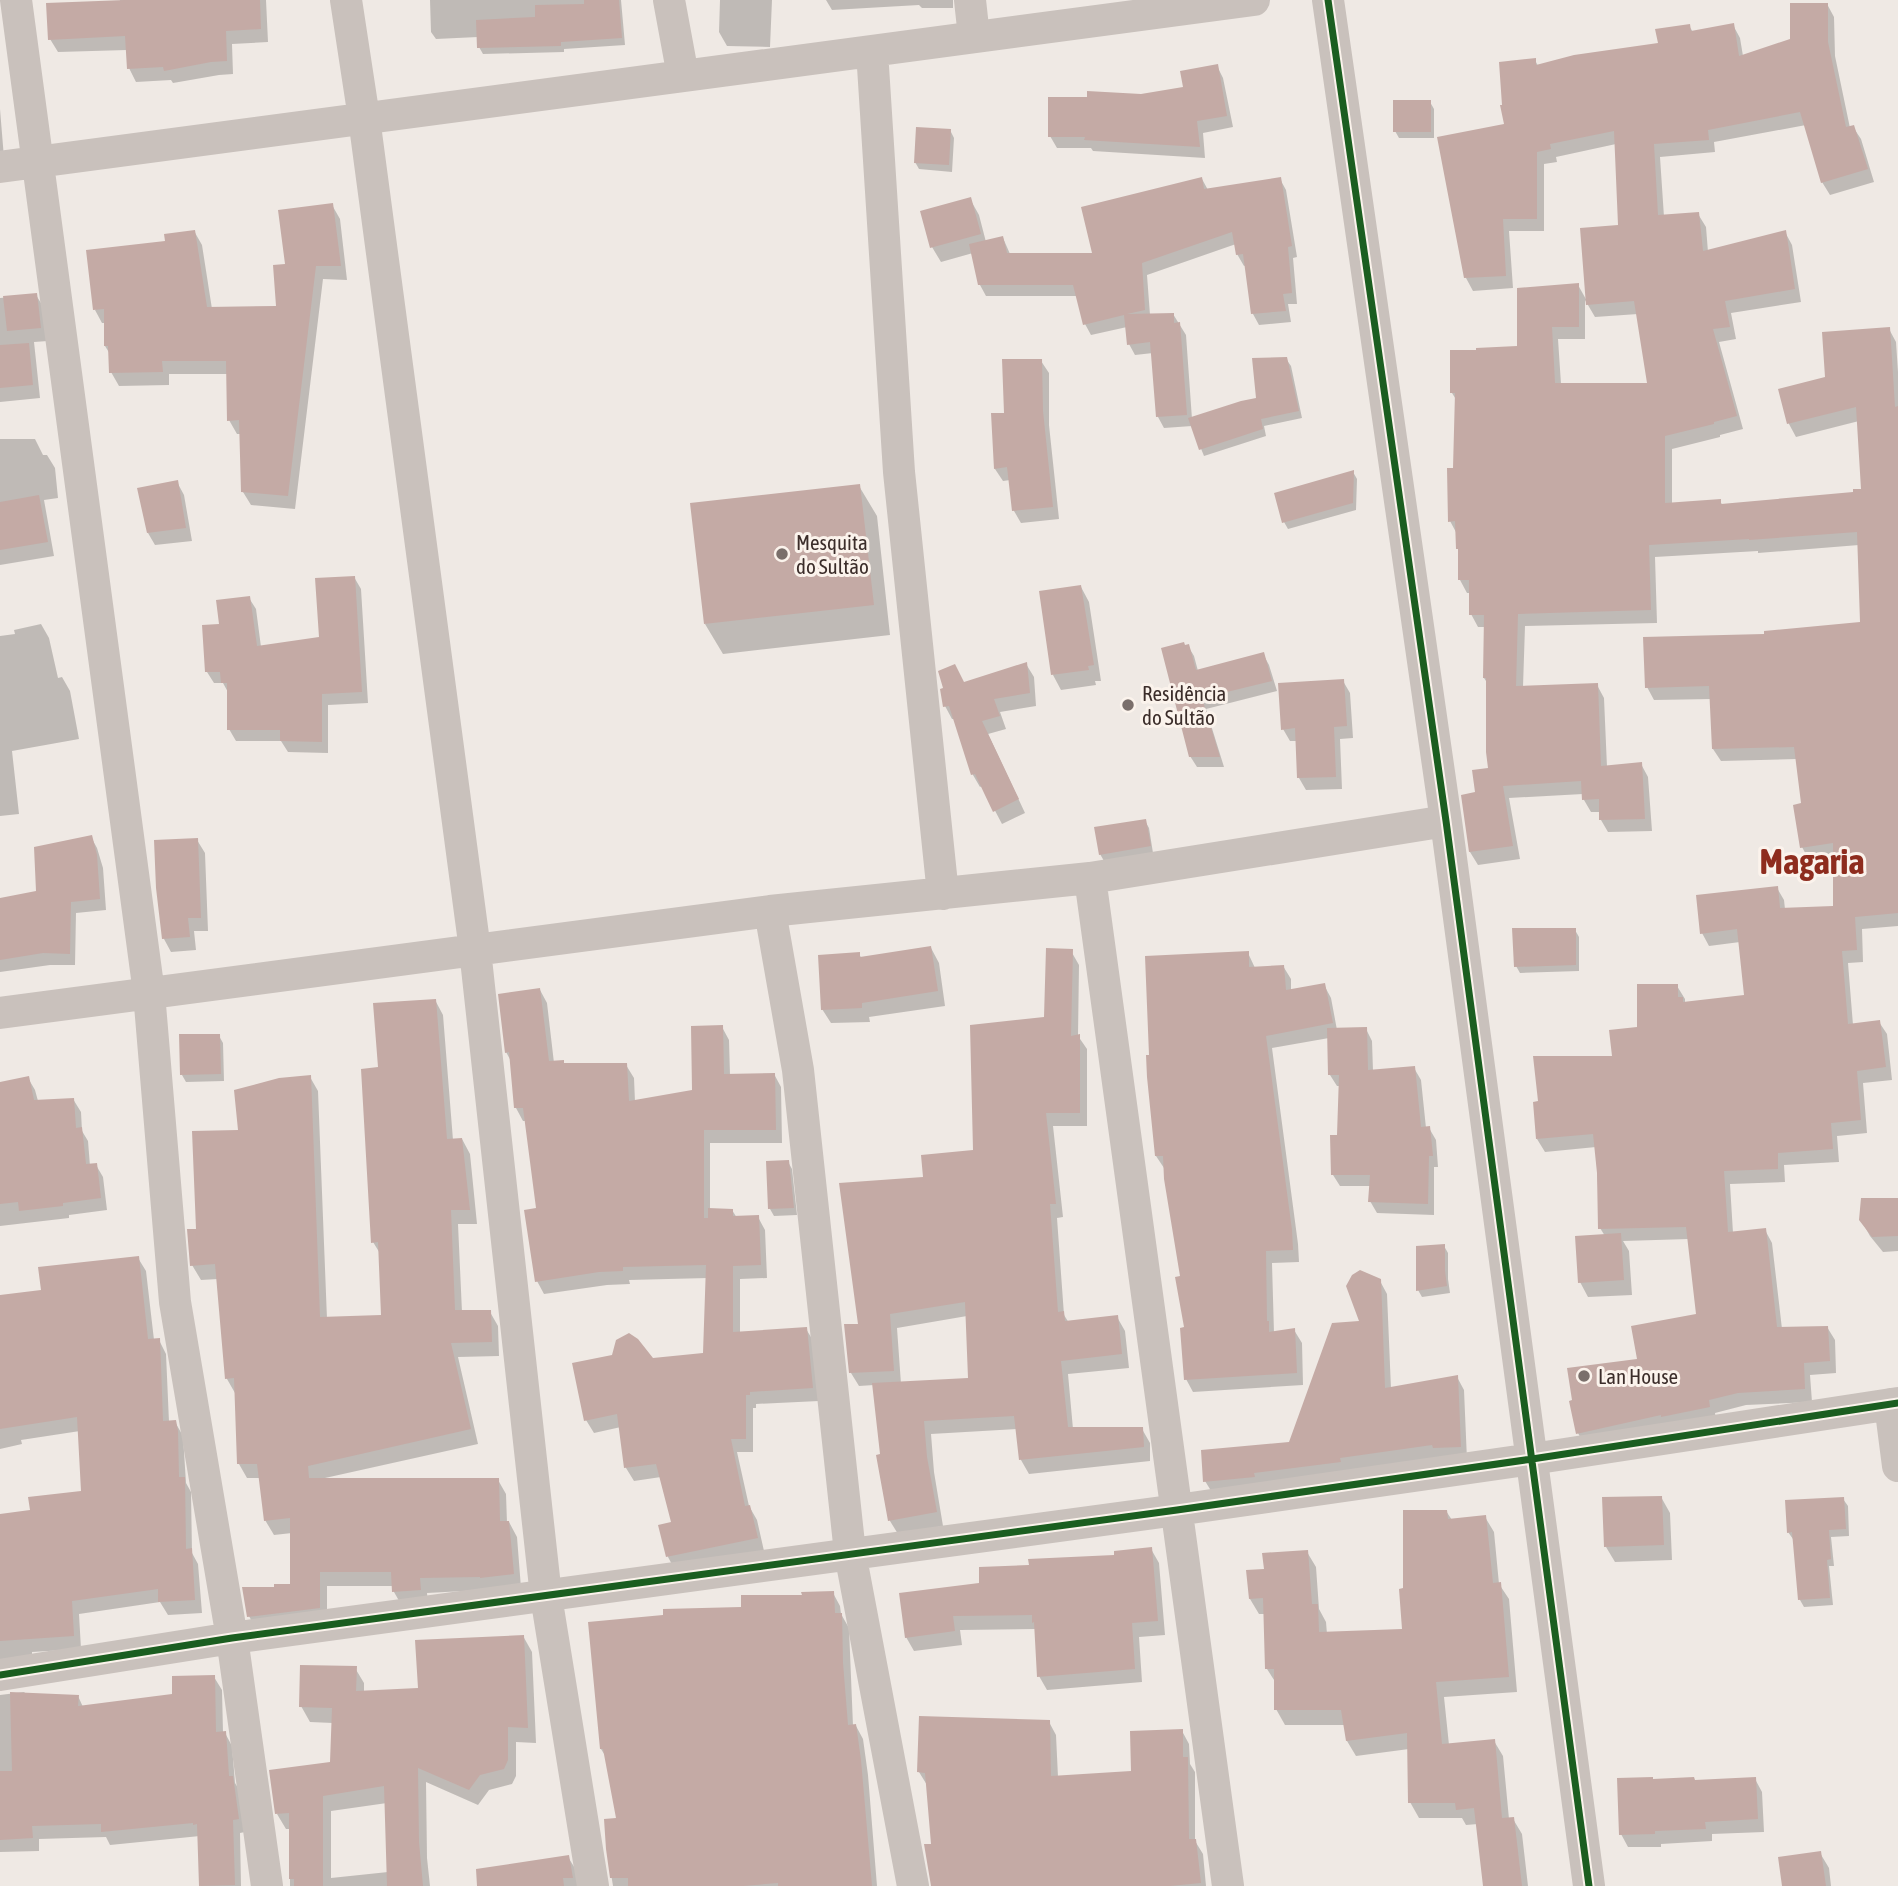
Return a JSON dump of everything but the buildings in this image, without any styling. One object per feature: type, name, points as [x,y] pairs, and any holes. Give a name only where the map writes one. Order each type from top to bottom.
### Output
[{"type":"street","points":[[16,0],[149,993],[175,1302],[232,1638],[267,1886]]},
{"type":"street","points":[[346,0],[475,950],[546,1596],[593,1886]]},
{"type":"street","points":[[669,0],[683,76]]},
{"type":"street","points":[[970,0],[974,37]]},
{"type":"street","points":[[0,167],[1254,0]]},
{"type":"street","points":[[1328,0],[1446,821],[1590,1886]]},
{"type":"street","points":[[872,51],[899,472],[943,894]]},
{"type":"street","points":[[0,1013],[770,911],[1090,878],[1446,821]]},
{"type":"street","points":[[1090,878],[1228,1886]]},
{"type":"street","points":[[770,911],[797,1070],[850,1553],[913,1886]]},
{"type":"street","points":[[0,1675],[232,1638],[1177,1510],[1894,1404],[1898,1466]]},
{"type":"cycle path","points":[[1328,0],[1446,821],[1589,1886]]},
{"type":"cycle path","points":[[0,1675],[232,1638],[1177,1510],[1898,1403]]},
{"type":"place","name":"Mesquita do Sultão","points":[[782,554]]},
{"type":"place","name":"Residência do Sultão","points":[[1128,705]]},
{"type":"place","name":"Lan House","points":[[1584,1376]]},
{"type":"district","name":"Magaria","points":[[1812,861]]}]
